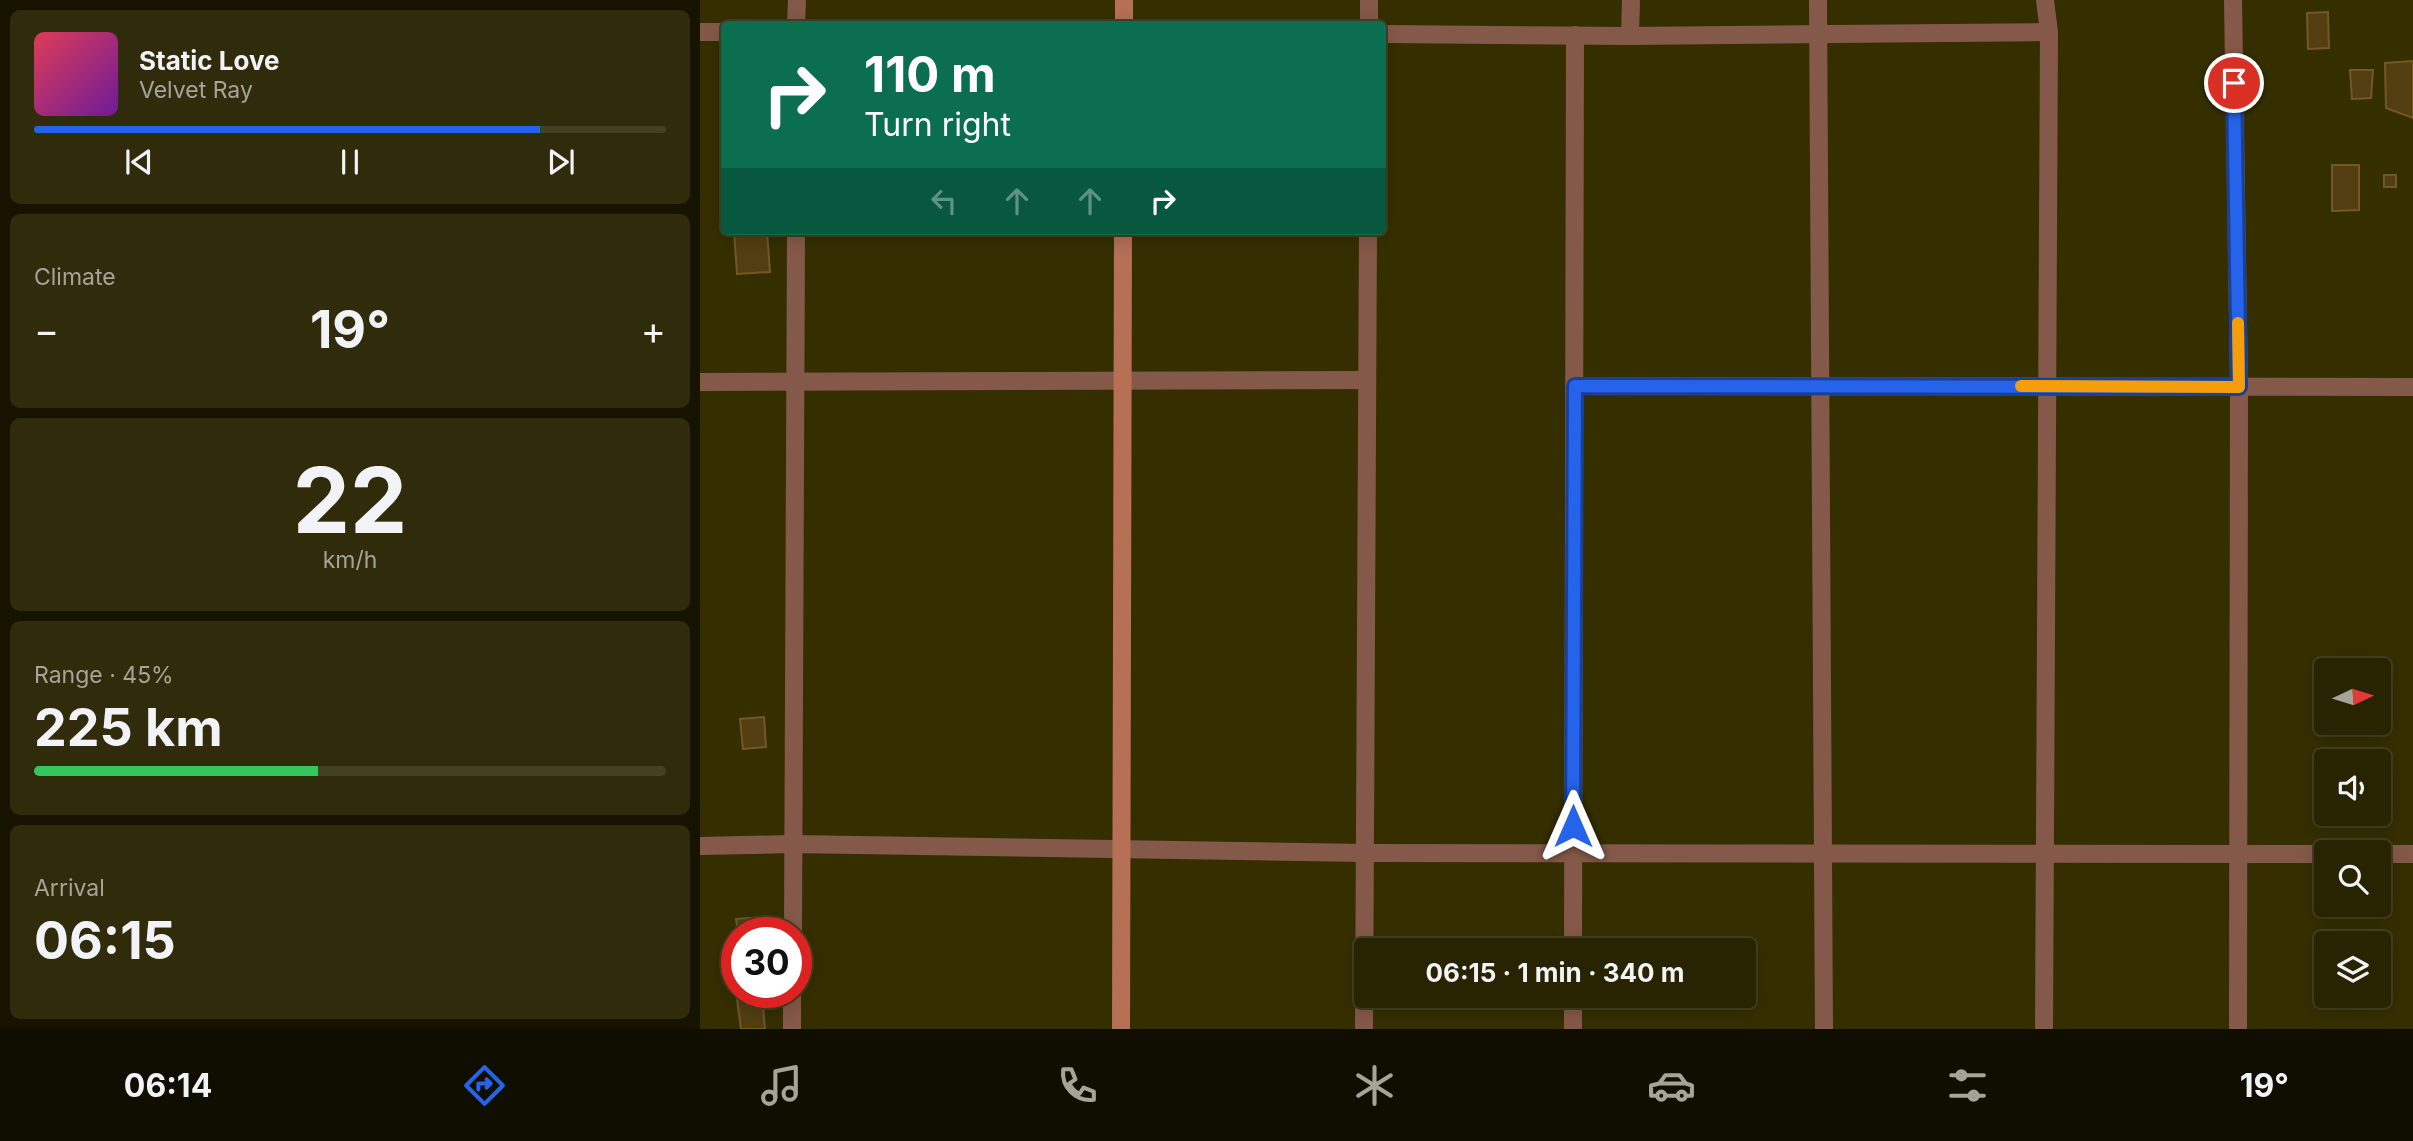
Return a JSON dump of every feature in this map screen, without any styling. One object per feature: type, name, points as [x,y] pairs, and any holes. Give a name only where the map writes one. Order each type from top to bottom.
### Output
[{"type":"street","points":[[796,21],[797,0]]},
{"type":"street","points":[[1124,0],[1124,21]]},
{"type":"street","points":[[1369,0],[1369,21]]},
{"type":"street","points":[[1630,36],[1631,0]]},
{"type":"street","points":[[1818,0],[1824,1029]]},
{"type":"street","points":[[2044,1029],[2049,32],[2045,0]]},
{"type":"street","points":[[2233,0],[2239,387],[2238,1029]]},
{"type":"street","points":[[700,32],[721,32]]},
{"type":"street","points":[[1386,34],[1630,36],[2049,32]]},
{"type":"street","points":[[1573,938],[1575,35]]},
{"type":"street","points":[[793,917],[796,235]]},
{"type":"street","points":[[1121,1029],[1124,235]]},
{"type":"street","points":[[1364,1029],[1368,235]]},
{"type":"street","points":[[700,382],[1367,380]]},
{"type":"street","points":[[1575,386],[2413,387]]},
{"type":"street","points":[[700,846],[793,844],[1365,853],[2314,854]]},
{"type":"street","points":[[2391,854],[2413,854]]},
{"type":"street","points":[[792,1008],[792,1029]]},
{"type":"street","points":[[1573,1008],[1573,1029]]},
{"type":"building","points":[[2328,12],[2329,48],[2308,49],[2307,13]]},
{"type":"building","points":[[2413,61],[2413,118],[2386,108],[2385,63]]},
{"type":"building","points":[[2350,70],[2373,70],[2371,98],[2352,99]]},
{"type":"building","points":[[2332,165],[2359,165],[2359,210],[2332,211]]},
{"type":"building","points":[[2384,175],[2396,175],[2396,187],[2384,187]]},
{"type":"building","points":[[734,235],[767,235],[770,272],[737,274]]},
{"type":"building","points":[[764,717],[766,747],[743,749],[740,719]]},
{"type":"building","points":[[738,1008],[763,1008],[765,1029],[741,1029]]},
{"type":"slow traffic","points":[[2021,386],[2239,387],[2238,323]]},
{"type":"route","points":[[1573,826],[1575,386],[2239,387],[2234,83]]}]
